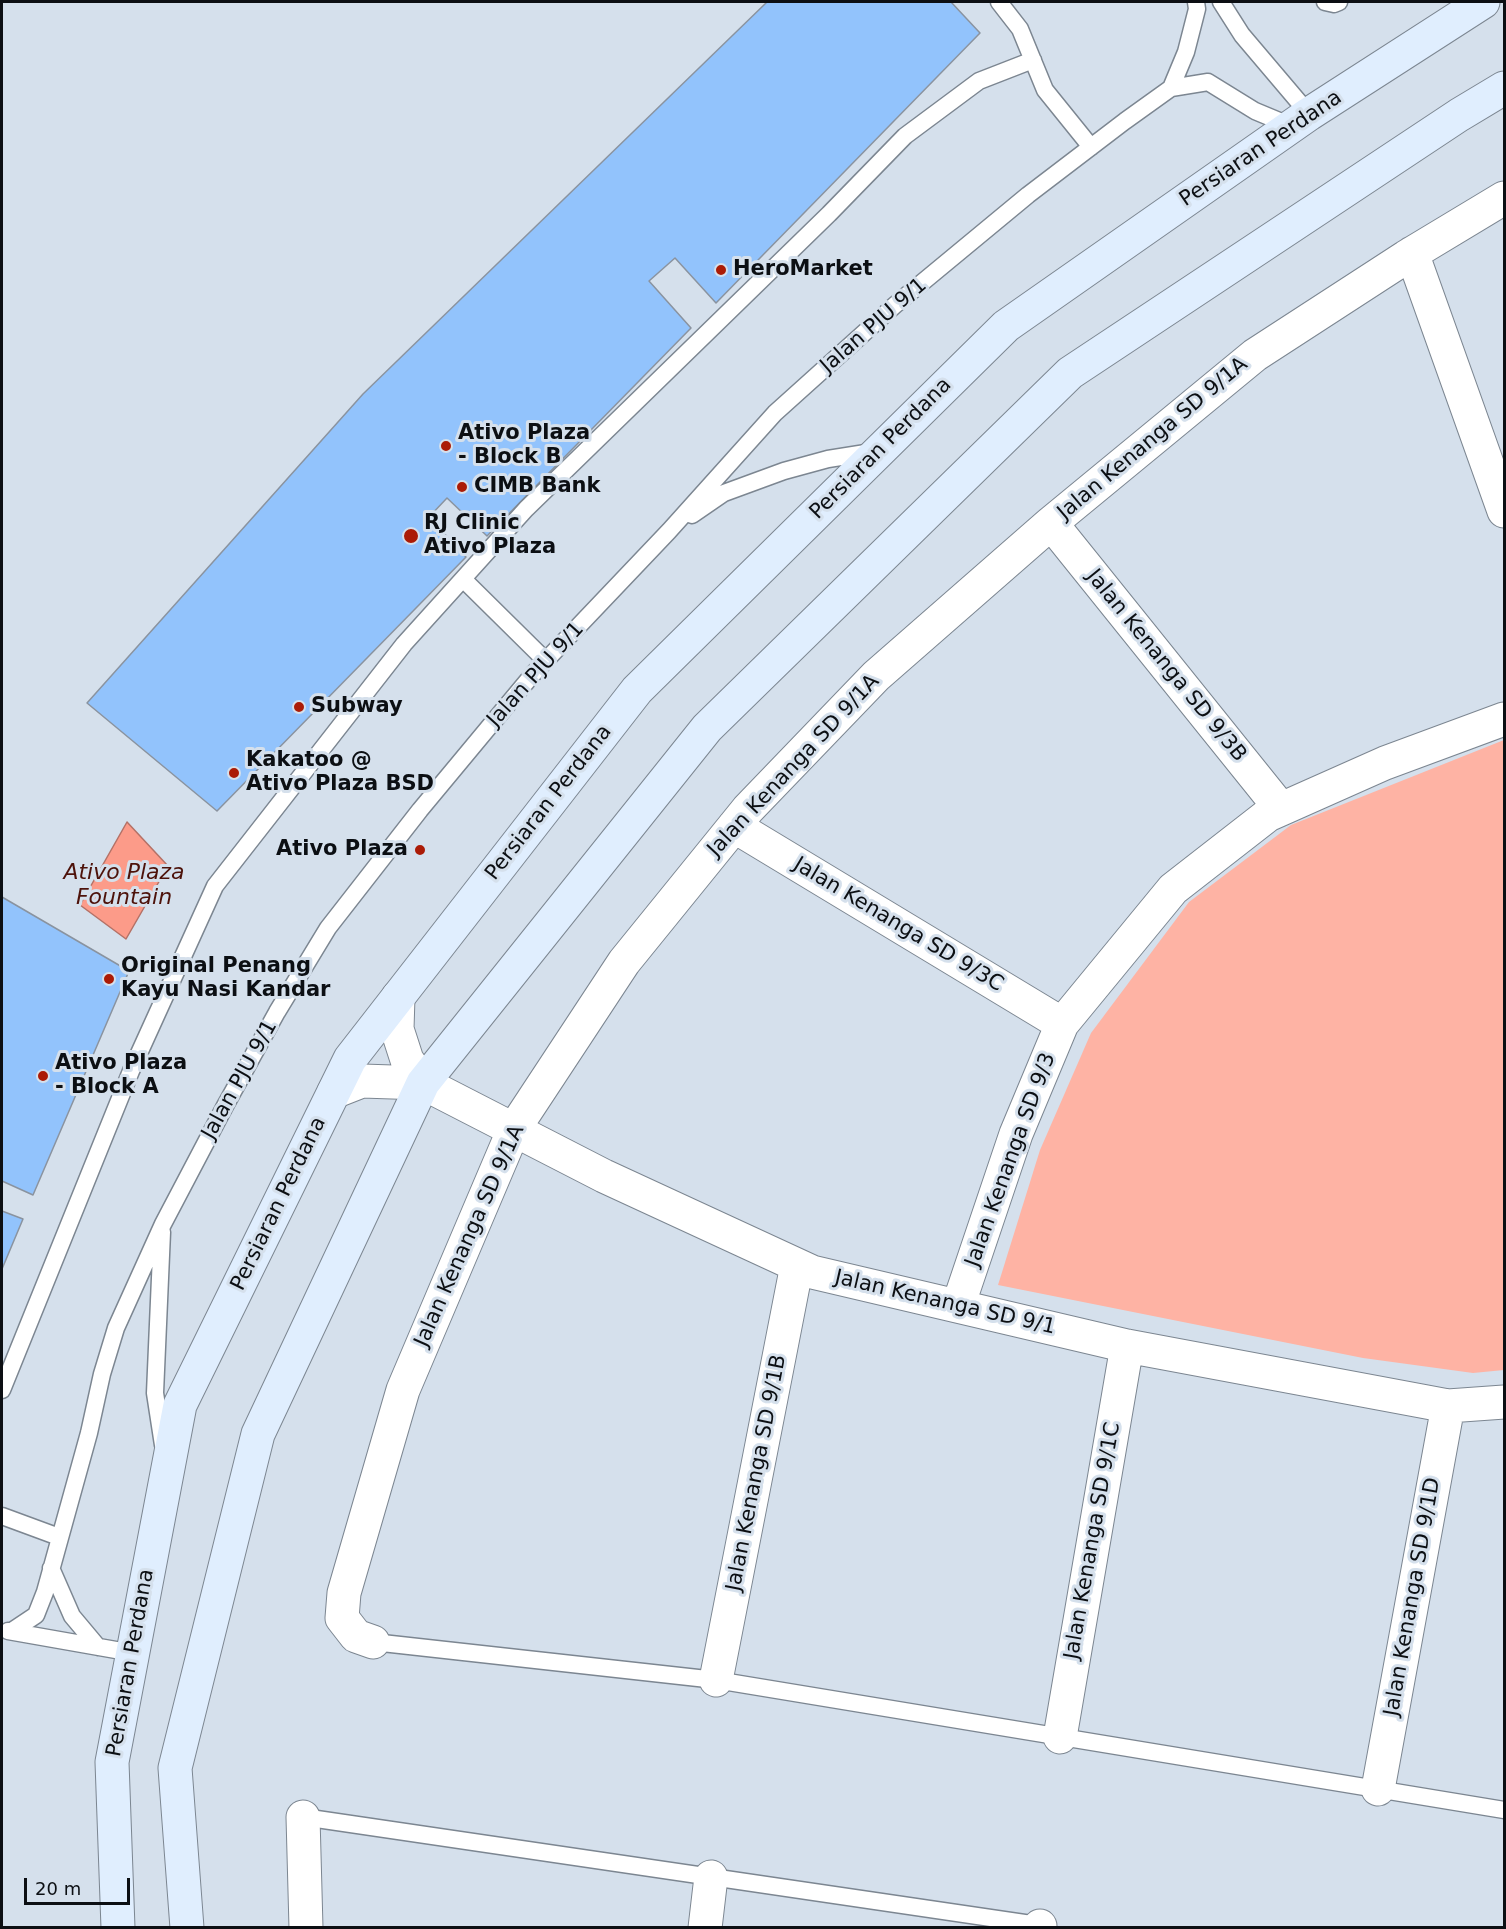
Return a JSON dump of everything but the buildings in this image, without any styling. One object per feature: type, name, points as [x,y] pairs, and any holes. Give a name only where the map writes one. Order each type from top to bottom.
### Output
[{"type":"main road","name":"Persiaran Perdana","points":[[118,1928],[112,1762],[180,1405],[350,1059],[638,690],[1006,326],[1300,120],[1483,2]]},
{"type":"main road","points":[[187,1928],[175,1768],[258,1434],[423,1083],[707,728],[1071,372],[1459,115],[1504,88]]},
{"type":"street","name":"Jalan Kenanga SD 9/1A","points":[[373,1642],[356,1636],[342,1618],[344,1593],[403,1390],[514,1129],[624,962],[748,808],[876,676],[1051,523],[1255,355],[1412,253],[1504,198]]},
{"type":"street","points":[[1412,253],[1504,511]]},
{"type":"street","name":"Jalan Kenanga SD 9/3B","points":[[1051,523],[1281,809]]},
{"type":"street","name":"Jalan Kenanga SD 9/3","points":[[958,1306],[1016,1134],[1062,1024],[1173,889],[1268,815],[1385,763],[1504,718]]},
{"type":"street","name":"Jalan Kenanga SD 9/3C","points":[[734,826],[1062,1024]]},
{"type":"street","points":[[398,997],[397,1029],[408,1060],[423,1083]]},
{"type":"street","name":"Jalan Kenanga SD 9/1","points":[[334,1092],[362,1081],[423,1083],[604,1176],[812,1272],[1127,1346],[1448,1406],[1504,1402]]},
{"type":"street","name":"Jalan Kenanga SD 9/1B","points":[[716,1680],[797,1265]]},
{"type":"street","name":"Jalan Kenanga SD 9/1C","points":[[1060,1737],[1127,1346]]},
{"type":"street","name":"Jalan Kenanga SD 9/1D","points":[[1378,1789],[1448,1406]]},
{"type":"street","points":[[303,1817],[306,1928]]},
{"type":"street","points":[[705,1928],[711,1877]]},
{"type":"lane","points":[[999,2],[1020,29],[1045,90],[1091,147]]},
{"type":"lane","points":[[1171,88],[1186,52],[1197,9],[1196,2]]},
{"type":"lane","points":[[1221,2],[1300,120]]},
{"type":"lane","points":[[1325,2],[1334,4],[1339,2]]},
{"type":"lane","points":[[2,1390],[131,1071],[215,886],[404,645],[526,509],[829,214],[905,136],[979,81],[1033,60]]},
{"type":"lane","name":"Jalan PJU 9/1","points":[[7,1631],[36,1615],[45,1592],[116,1328],[163,1224],[277,1012],[328,928],[420,810],[546,662],[784,405],[895,305],[1028,195],[1171,88],[1208,82],[1256,111],[1300,120]]},
{"type":"lane","points":[[669,531],[724,493],[784,471],[828,459],[879,450]]},
{"type":"lane","points":[[463,579],[546,662]]},
{"type":"lane","points":[[163,1224],[155,1394],[167,1473]]},
{"type":"lane","points":[[2,1516],[59,1538]]},
{"type":"lane","points":[[51,1568],[72,1616],[98,1647]]},
{"type":"lane","points":[[7,1631],[132,1653]]},
{"type":"lane","points":[[373,1642],[716,1680],[1504,1810]]},
{"type":"lane","points":[[303,1817],[1044,1927]]},
{"type":"shaded area","points":[[1504,740],[1504,1370],[1473,1373],[1363,1358],[998,1285],[1040,1150],[1091,1033],[1189,902],[1291,825]]},
{"type":"water","name":"Ativo Plaza Fountain","points":[[127,822],[168,866],[126,939],[80,905]]},
{"type":"place","name":"HeroMarket","points":[[721,270]]},
{"type":"place","name":"Ativo Plaza - Block B","points":[[446,446]]},
{"type":"place","name":"CIMB Bank","points":[[462,487]]},
{"type":"place","name":"RJ Clinic Ativo Plaza","points":[[411,536]]},
{"type":"place","name":"Subway","points":[[299,707]]},
{"type":"place","name":"Kakatoo @ Ativo Plaza BSD","points":[[234,773]]},
{"type":"place","name":"Ativo Plaza","points":[[420,850]]},
{"type":"place","name":"Original Penang Kayu Nasi Kandar","points":[[109,979]]},
{"type":"place","name":"Ativo Plaza - Block A","points":[[43,1076]]}]
